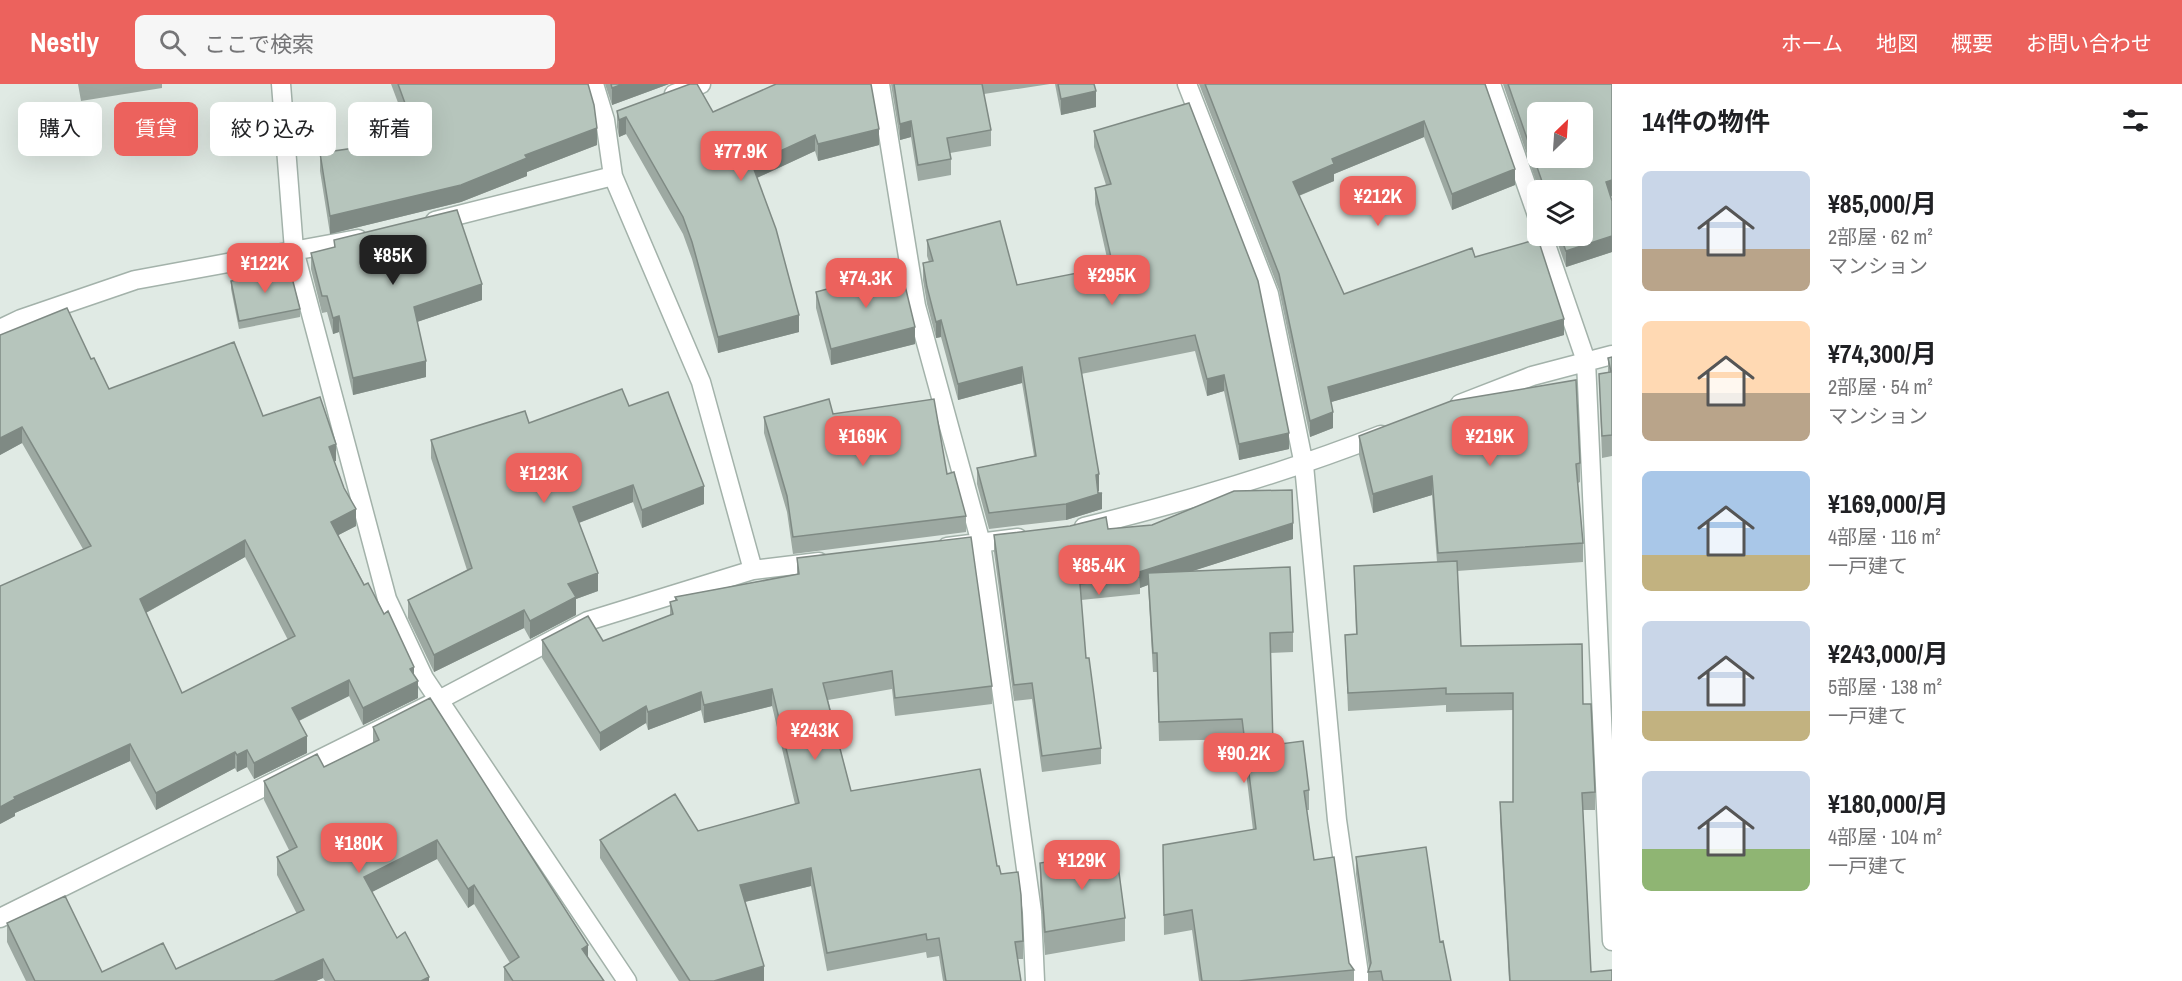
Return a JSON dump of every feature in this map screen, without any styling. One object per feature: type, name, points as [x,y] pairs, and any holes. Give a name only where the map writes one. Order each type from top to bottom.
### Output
[{"type":"street","points":[[281,84],[294,250],[387,599],[424,678],[627,981]]},
{"type":"street","points":[[594,84],[605,120],[614,176],[701,382],[753,570]]},
{"type":"street","points":[[658,100],[701,84]]},
{"type":"street","points":[[880,84],[916,306],[981,543],[1032,912],[1035,981]]},
{"type":"street","points":[[1187,84],[1269,294],[1304,465],[1336,820],[1360,981]]},
{"type":"street","points":[[1491,84],[1527,187]]},
{"type":"street","points":[[605,120],[627,112]]},
{"type":"street","points":[[412,226],[614,176]]},
{"type":"street","points":[[0,329],[21,319],[135,280],[377,235]]},
{"type":"street","points":[[1546,246],[1586,361],[1612,941]]},
{"type":"street","points":[[1445,410],[1532,376],[1612,355]]},
{"type":"street","points":[[1068,531],[1174,505],[1304,465],[1402,427]]},
{"type":"street","points":[[924,549],[1035,536]]},
{"type":"street","points":[[0,918],[439,700],[588,621],[753,570],[833,560]]},
{"type":"building","points":[[398,84],[588,84],[597,128],[525,155],[527,158],[461,185],[330,216],[320,156],[336,156],[336,151],[348,149],[348,156],[432,156],[432,102],[405,102]]},
{"type":"building","points":[[611,84],[623,84],[612,88]]},
{"type":"building","points":[[690,84],[697,84],[713,112],[776,84],[871,84],[879,129],[818,144],[815,135],[752,164],[776,229],[799,315],[718,337],[683,217],[626,117],[619,120],[617,111]]},
{"type":"building","points":[[894,84],[982,84],[991,130],[947,138],[951,159],[918,165],[911,121],[900,124]]},
{"type":"building","points":[[1058,84],[1094,84],[1096,91],[1061,99]]},
{"type":"building","points":[[1205,84],[1485,84],[1515,169],[1452,194],[1424,121],[1332,159],[1334,164],[1293,182],[1344,294],[1472,248],[1475,257],[1527,242],[1527,246],[1540,246],[1564,319],[1328,387],[1333,412],[1310,421],[1279,274]]},
{"type":"building","points":[[1508,84],[1612,84],[1612,180],[1606,182],[1612,201],[1612,236],[1593,242],[1593,180],[1542,180],[1537,168],[1593,168],[1593,102],[1527,102],[1527,138]]},
{"type":"building","points":[[1189,103],[1258,281],[1289,433],[1239,444],[1224,375],[1207,379],[1195,335],[1079,358],[1099,474],[1096,475],[1098,493],[1102,493],[1066,504],[989,513],[977,468],[1036,456],[1022,367],[958,384],[941,320],[936,322],[927,287],[923,263],[933,261],[927,240],[1000,221],[1017,285],[1113,266],[1095,188],[1111,184],[1094,131]]},
{"type":"building","points":[[457,210],[482,284],[414,307],[426,361],[353,378],[339,316],[333,318],[327,296],[322,296],[311,253],[335,247],[334,240]]},
{"type":"building","points":[[1564,246],[1581,246],[1566,251]]},
{"type":"building","points":[[289,266],[300,309],[239,321],[231,281]]},
{"type":"building","points":[[901,269],[915,327],[831,349],[816,292]]},
{"type":"building","points":[[67,308],[91,359],[94,358],[109,389],[234,342],[263,416],[320,397],[336,444],[329,447],[344,488],[356,509],[331,522],[364,585],[368,583],[384,614],[388,611],[414,667],[410,669],[418,681],[363,708],[349,680],[292,708],[307,736],[254,763],[247,750],[237,755],[235,752],[156,793],[130,744],[14,797],[15,799],[0,807],[0,586],[91,546],[22,427],[0,438],[0,335]],"holes":[[[245,540],[295,636],[182,693],[140,599]]]},
{"type":"building","points":[[1612,357],[1612,435],[1602,436],[1599,374],[1611,372],[1608,358]]},
{"type":"building","points":[[1576,380],[1580,463],[1576,464],[1583,543],[1438,553],[1432,476],[1373,494],[1359,436],[1451,401]]},
{"type":"building","points":[[622,389],[629,406],[668,392],[704,486],[642,510],[633,485],[573,507],[598,573],[568,584],[576,597],[530,621],[524,610],[434,655],[408,600],[472,568],[431,440],[525,411],[529,423]]},
{"type":"building","points":[[829,399],[833,414],[934,399],[947,474],[954,472],[966,516],[793,537],[787,496],[764,417]]},
{"type":"building","points":[[1292,490],[1293,523],[1139,572],[1140,577],[1080,584],[1086,658],[1089,658],[1101,748],[1042,756],[1032,683],[1014,685],[994,535],[1070,526],[1106,517],[1108,529],[1152,525],[1234,491]]},
{"type":"building","points":[[971,537],[992,686],[895,698],[892,671],[823,683],[851,791],[980,769],[997,866],[1001,874],[1018,872],[1023,941],[1015,942],[1021,981],[946,981],[939,938],[927,940],[926,934],[827,953],[811,868],[740,885],[764,966],[714,981],[690,981],[600,840],[675,794],[698,831],[799,803],[772,689],[704,705],[701,692],[648,712],[646,706],[600,733],[542,640],[588,616],[603,641],[673,614],[670,602],[677,600],[675,597],[799,574],[797,558]]},
{"type":"building","points":[[1457,561],[1461,646],[1582,644],[1583,704],[1591,704],[1595,792],[1582,793],[1591,972],[1612,970],[1612,981],[1510,981],[1500,802],[1513,802],[1513,693],[1446,694],[1446,688],[1348,693],[1345,635],[1357,634],[1354,566]]},
{"type":"building","points":[[1290,567],[1293,632],[1270,633],[1273,745],[1303,741],[1309,790],[1304,791],[1314,860],[1334,857],[1349,963],[1354,970],[1239,981],[1202,981],[1192,910],[1164,915],[1163,845],[1256,829],[1242,719],[1159,722],[1157,653],[1153,653],[1148,573]]},
{"type":"building","points":[[430,698],[588,945],[582,949],[604,981],[513,981],[504,967],[519,957],[474,885],[468,889],[437,840],[364,877],[397,938],[405,932],[429,977],[421,981],[335,981],[323,959],[274,981],[35,981],[7,923],[65,896],[102,972],[163,943],[176,969],[304,910],[277,857],[297,847],[264,781],[317,754],[324,767],[379,740],[373,727]]},
{"type":"building","points":[[1426,847],[1440,942],[1443,941],[1451,981],[1383,981],[1381,971],[1368,972],[1371,963],[1356,857]]},
{"type":"building","points":[[1116,850],[1125,918],[1045,932],[1040,863]]}]
